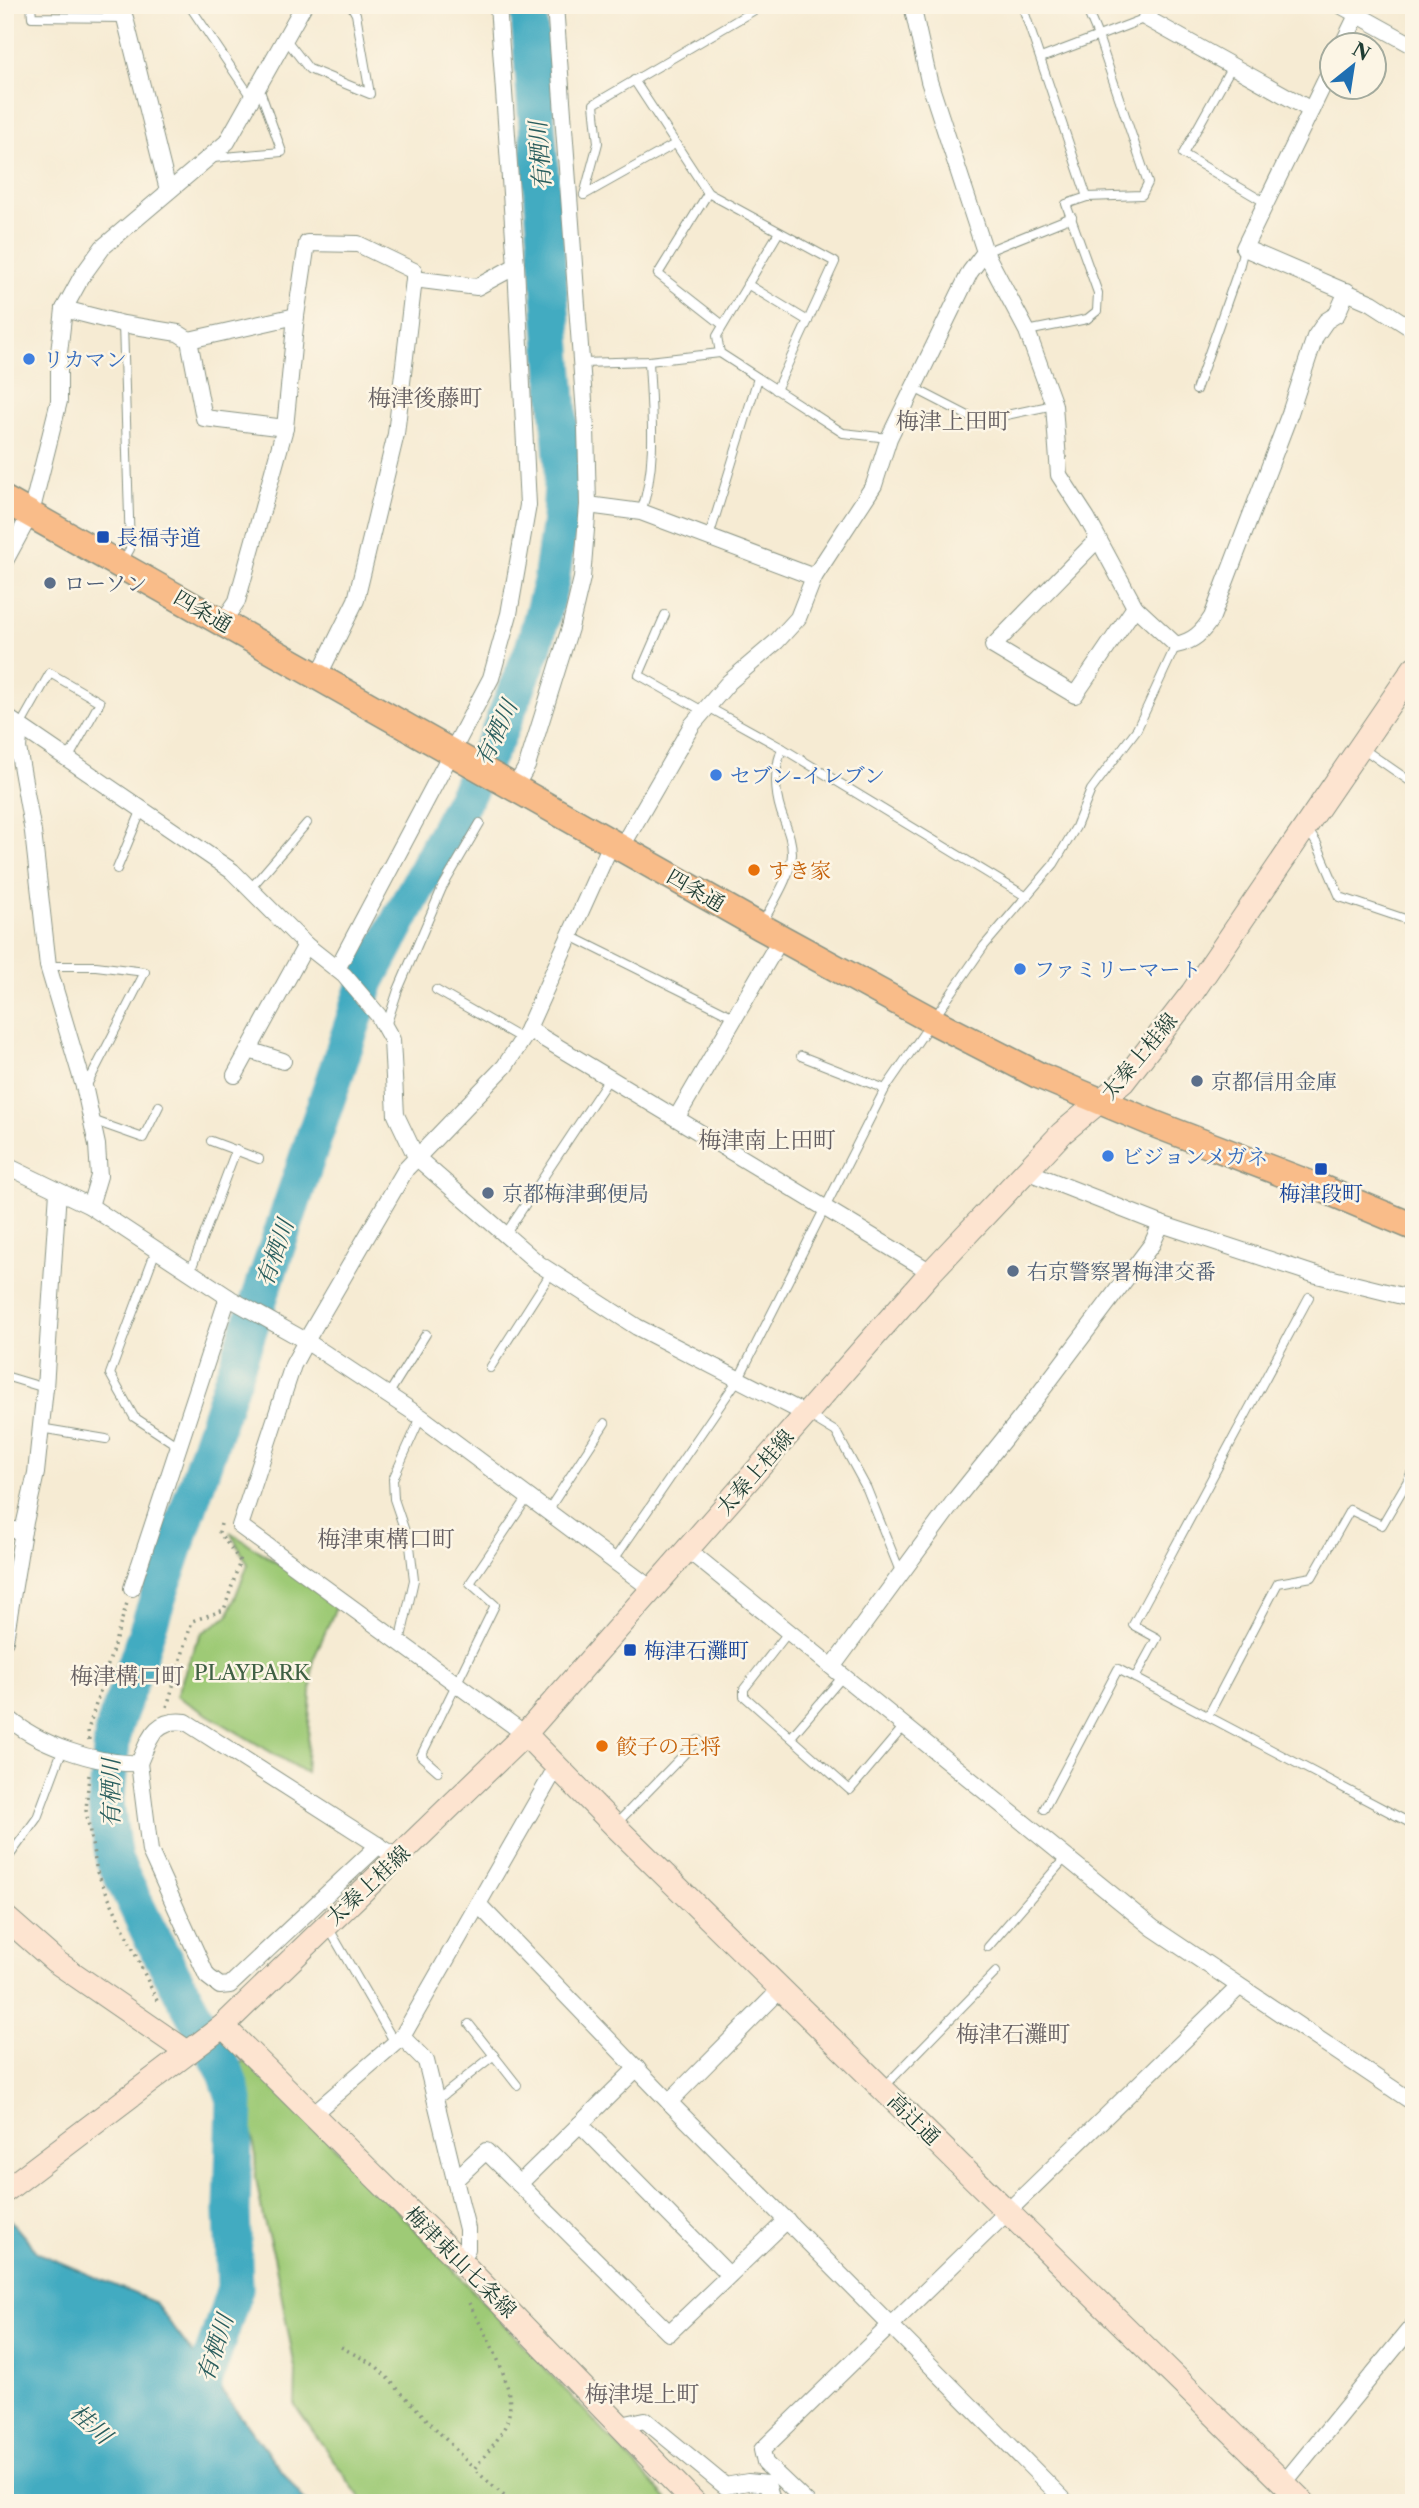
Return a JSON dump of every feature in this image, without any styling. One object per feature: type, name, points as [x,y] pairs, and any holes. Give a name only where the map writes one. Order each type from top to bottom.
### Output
[{"type":"main road","name":"四条通","points":[[5,500],[771,933],[931,1020],[1038,1075],[1414,1227]]},
{"type":"main road","name":"太秦上桂線","points":[[5,2191],[223,2026],[327,1924],[388,1852],[525,1734],[931,1272],[1062,1133],[1122,1082],[1192,993],[1414,668]]},
{"type":"main road","name":"高辻通","points":[[525,1734],[1294,2496]]},
{"type":"main road","points":[[5,1917],[55,1961],[191,2049]]},
{"type":"main road","name":"梅津東山七条線","points":[[223,2026],[314,2113],[695,2503]]},
{"type":"street","points":[[5,561],[31,513],[59,401],[64,309],[82,276],[103,247],[227,142],[304,5]]},
{"type":"street","points":[[340,972],[457,754],[491,678],[509,614],[528,505],[516,266],[498,5]]},
{"type":"street","points":[[508,784],[527,766],[570,628],[582,578],[588,505],[578,196],[555,5]]},
{"type":"street","points":[[912,5],[929,81],[985,252],[1027,331],[1055,405],[1059,475],[1135,607],[1176,645],[1192,641],[1212,617],[1290,413],[1315,337],[1326,321],[1336,314],[1347,291]]},
{"type":"street","points":[[1340,5],[1359,10],[1414,46]]},
{"type":"street","points":[[1349,32],[1359,10]]},
{"type":"street","points":[[122,12],[168,190]]},
{"type":"street","points":[[1150,12],[1232,66],[1311,110]]},
{"type":"street","points":[[1318,96],[1244,248],[1372,303],[1414,330]]},
{"type":"street","points":[[222,623],[237,601],[285,428],[296,316],[307,243],[358,244],[414,271],[414,279],[396,434],[356,600],[318,677]]},
{"type":"street","points":[[525,1734],[240,1527],[293,1365],[406,1169],[505,1066],[525,1034],[616,845],[692,725],[729,682],[776,642],[798,618],[814,577],[874,485],[889,438],[971,272],[985,252]]},
{"type":"street","points":[[414,279],[477,287],[516,266]]},
{"type":"street","points":[[64,309],[123,324],[178,333],[189,340],[296,316]]},
{"type":"street","points":[[189,340],[204,418],[285,428]]},
{"type":"street","points":[[588,505],[641,512],[814,577]]},
{"type":"street","points":[[1098,539],[993,646],[1075,695],[1135,607]]},
{"type":"street","points":[[5,716],[232,871],[306,946],[340,972],[382,1022],[391,1040],[396,1115],[416,1157],[505,1235],[551,1273],[637,1327],[806,1413]]},
{"type":"street","points":[[20,726],[19,748],[33,832],[48,966],[85,1090],[97,1145],[99,1176],[90,1206]]},
{"type":"street","points":[[677,1117],[734,1017],[771,933]]},
{"type":"street","points":[[235,1075],[306,946]]},
{"type":"street","points":[[525,1034],[610,1077],[931,1272]]},
{"type":"street","points":[[249,1049],[283,1061]]},
{"type":"street","points":[[5,1165],[90,1206],[230,1298],[306,1341],[421,1417],[653,1590]]},
{"type":"street","points":[[1026,1171],[1161,1224],[1313,1274],[1414,1299]]},
{"type":"street","points":[[5,1640],[7,1613],[36,1473],[45,1388],[58,1191]]},
{"type":"street","points":[[838,1670],[901,1574],[1152,1244],[1161,1224]]},
{"type":"street","points":[[132,1588],[230,1298]]},
{"type":"street","points":[[5,1529],[23,1531]]},
{"type":"street","points":[[688,1549],[1153,1928],[1414,2103]]},
{"type":"street","points":[[6,1716],[34,1734],[91,1758],[133,1763]]},
{"type":"street","points":[[172,1720],[186,1722],[388,1852],[230,1985],[220,1986],[207,1976],[150,1851],[133,1763],[161,1725],[172,1720]]},
{"type":"street","points":[[314,2113],[399,2040],[556,1766]]},
{"type":"street","points":[[478,1904],[670,2102],[1068,2503]]},
{"type":"street","points":[[773,2503],[772,2479],[762,2450],[1239,1987]]},
{"type":"street","points":[[670,2102],[781,1989]]},
{"type":"street","points":[[399,2040],[426,2061],[467,2229],[467,2249],[460,2261]]},
{"type":"street","points":[[519,2184],[637,2068]]},
{"type":"street","points":[[580,2124],[729,2275]]},
{"type":"street","points":[[455,2180],[486,2151],[669,2333],[787,2220]]},
{"type":"street","points":[[1294,2496],[1414,2324]]},
{"type":"street","points":[[621,2425],[645,2420],[725,2486],[772,2479],[807,2503]]},
{"type":"lane","points":[[31,5],[32,17],[122,12]]},
{"type":"lane","points":[[189,5],[255,91],[282,152],[206,159]]},
{"type":"lane","points":[[284,37],[309,69],[370,94],[356,14],[351,5]]},
{"type":"lane","points":[[578,196],[598,143],[594,104],[763,5]]},
{"type":"lane","points":[[1022,5],[1087,197]]},
{"type":"lane","points":[[1027,331],[1087,319],[1097,311],[1098,293],[1066,204],[1087,197],[1142,195],[1148,183],[1085,5]]},
{"type":"lane","points":[[1041,58],[1150,12]]},
{"type":"lane","points":[[1232,66],[1183,154],[1266,203]]},
{"type":"lane","points":[[634,80],[708,193],[835,262],[776,390]]},
{"type":"lane","points":[[578,196],[675,144]]},
{"type":"lane","points":[[708,193],[658,274],[723,325]]},
{"type":"lane","points":[[985,252],[1072,217]]},
{"type":"lane","points":[[720,353],[717,336],[779,232]]},
{"type":"lane","points":[[1196,390],[1244,248]]},
{"type":"lane","points":[[747,284],[808,321]]},
{"type":"lane","points":[[122,564],[130,549],[123,324]]},
{"type":"lane","points":[[582,363],[649,361],[720,353],[843,433],[889,438]]},
{"type":"lane","points":[[641,512],[649,488],[652,424],[649,361]]},
{"type":"lane","points":[[709,537],[758,378]]},
{"type":"lane","points":[[914,388],[978,421],[1055,405]]},
{"type":"lane","points":[[665,614],[639,675],[782,748],[1027,897]]},
{"type":"lane","points":[[613,1561],[740,1378],[885,1089],[984,946],[1054,864],[1076,827],[1091,790],[1137,729],[1176,645]]},
{"type":"lane","points":[[20,726],[50,673],[100,702],[68,759]]},
{"type":"lane","points":[[1361,747],[1414,784]]},
{"type":"lane","points":[[771,933],[792,857],[790,832],[776,791],[775,766],[782,748]]},
{"type":"lane","points":[[117,869],[142,809]]},
{"type":"lane","points":[[382,1022],[442,888],[481,823]]},
{"type":"lane","points":[[250,889],[307,824]]},
{"type":"lane","points":[[1306,827],[1317,844],[1340,897],[1414,922]]},
{"type":"lane","points":[[571,936],[734,1017]]},
{"type":"lane","points":[[48,966],[96,966],[145,972],[85,1090]]},
{"type":"lane","points":[[436,990],[525,1034]]},
{"type":"lane","points":[[801,1056],[885,1089]]},
{"type":"lane","points":[[505,1235],[610,1077]]},
{"type":"lane","points":[[92,1120],[143,1138],[159,1106]]},
{"type":"lane","points":[[211,1141],[259,1159]]},
{"type":"lane","points":[[190,1272],[236,1150]]},
{"type":"lane","points":[[156,1250],[110,1374],[134,1417],[179,1447]]},
{"type":"lane","points":[[490,1368],[551,1273]]},
{"type":"lane","points":[[1135,1678],[1157,1638],[1133,1625],[1309,1297]]},
{"type":"lane","points":[[388,1395],[426,1334]]},
{"type":"lane","points":[[5,1377],[45,1388]]},
{"type":"lane","points":[[806,1413],[836,1432],[867,1489],[901,1574]]},
{"type":"lane","points":[[400,1642],[414,1580],[410,1546],[394,1499],[393,1479],[421,1417]]},
{"type":"lane","points":[[547,1512],[605,1423]]},
{"type":"lane","points":[[40,1428],[106,1439]]},
{"type":"lane","points":[[1208,1716],[1278,1583],[1312,1577],[1350,1510],[1382,1525],[1411,1484],[1414,1467]]},
{"type":"lane","points":[[438,1771],[421,1756],[495,1605],[470,1583],[528,1497]]},
{"type":"lane","points":[[790,1630],[744,1689],[744,1696],[850,1790],[905,1725]]},
{"type":"lane","points":[[1044,1809],[1118,1669],[1414,1825]]},
{"type":"lane","points":[[791,1737],[838,1670]]},
{"type":"lane","points":[[615,1826],[698,1740]]},
{"type":"lane","points":[[5,1862],[37,1818],[64,1748]]},
{"type":"lane","points":[[988,1947],[1066,1857]]},
{"type":"lane","points":[[327,1924],[399,2040]]},
{"type":"lane","points":[[883,2089],[996,1972]]},
{"type":"lane","points":[[469,2024],[517,2085]]},
{"type":"lane","points":[[436,2101],[494,2055]]},
{"type":"path","points":[[132,1588],[88,1730],[91,1758],[86,1810],[97,1872],[163,2014]]},
{"type":"path","points":[[467,2298],[495,2355],[510,2397],[509,2415],[501,2433],[474,2469]]},
{"type":"path","points":[[341,2347],[376,2366],[474,2469],[512,2503]]},
{"type":"green space","name":"PLAYPARK","points":[[230,1532],[338,1603],[313,1660],[306,1773],[176,1696],[195,1645],[202,1633],[228,1616],[248,1564]]},
{"type":"green space","points":[[248,2059],[403,2216],[671,2503],[364,2503],[295,2406],[296,2373],[274,2256],[263,2218],[256,2178],[255,2150],[235,2066]]},
{"type":"water","name":"桂川","points":[[5,2214],[38,2253],[154,2302],[306,2503],[5,2503]]},
{"type":"waterway","name":"有栖川","points":[[192,2419],[235,2288],[232,2211],[235,2100],[226,2073],[150,1934],[114,1860],[106,1805],[113,1731],[367,981],[496,739],[533,649],[551,582],[560,519],[563,468],[528,5]]},
{"type":"place","name":"リカマン","points":[[29,359]]},
{"type":"place","name":"長福寺道","points":[[103,537]]},
{"type":"place","name":"ローソン","points":[[50,583]]},
{"type":"place","name":"セブン-イレブン","points":[[716,775]]},
{"type":"place","name":"すき家","points":[[754,870]]},
{"type":"place","name":"ファミリーマート","points":[[1020,969]]},
{"type":"place","name":"京都信用金庫","points":[[1197,1081]]},
{"type":"place","name":"ビジョンメガネ","points":[[1108,1156]]},
{"type":"place","name":"梅津段町","points":[[1321,1169]]},
{"type":"place","name":"京都梅津郵便局","points":[[488,1193]]},
{"type":"place","name":"右京警察署梅津交番","points":[[1013,1271]]},
{"type":"place","name":"梅津石灘町","points":[[630,1650]]},
{"type":"place","name":"餃子の王将","points":[[602,1746]]},
{"type":"district","name":"梅津後藤町","points":[[425,398]]},
{"type":"district","name":"梅津上田町","points":[[953,421]]},
{"type":"district","name":"梅津南上田町","points":[[767,1140]]},
{"type":"district","name":"梅津東構口町","points":[[386,1539]]},
{"type":"district","name":"梅津構口町","points":[[127,1676]]},
{"type":"district","name":"梅津石灘町","points":[[1013,2034]]},
{"type":"district","name":"梅津堤上町","points":[[642,2394]]}]
